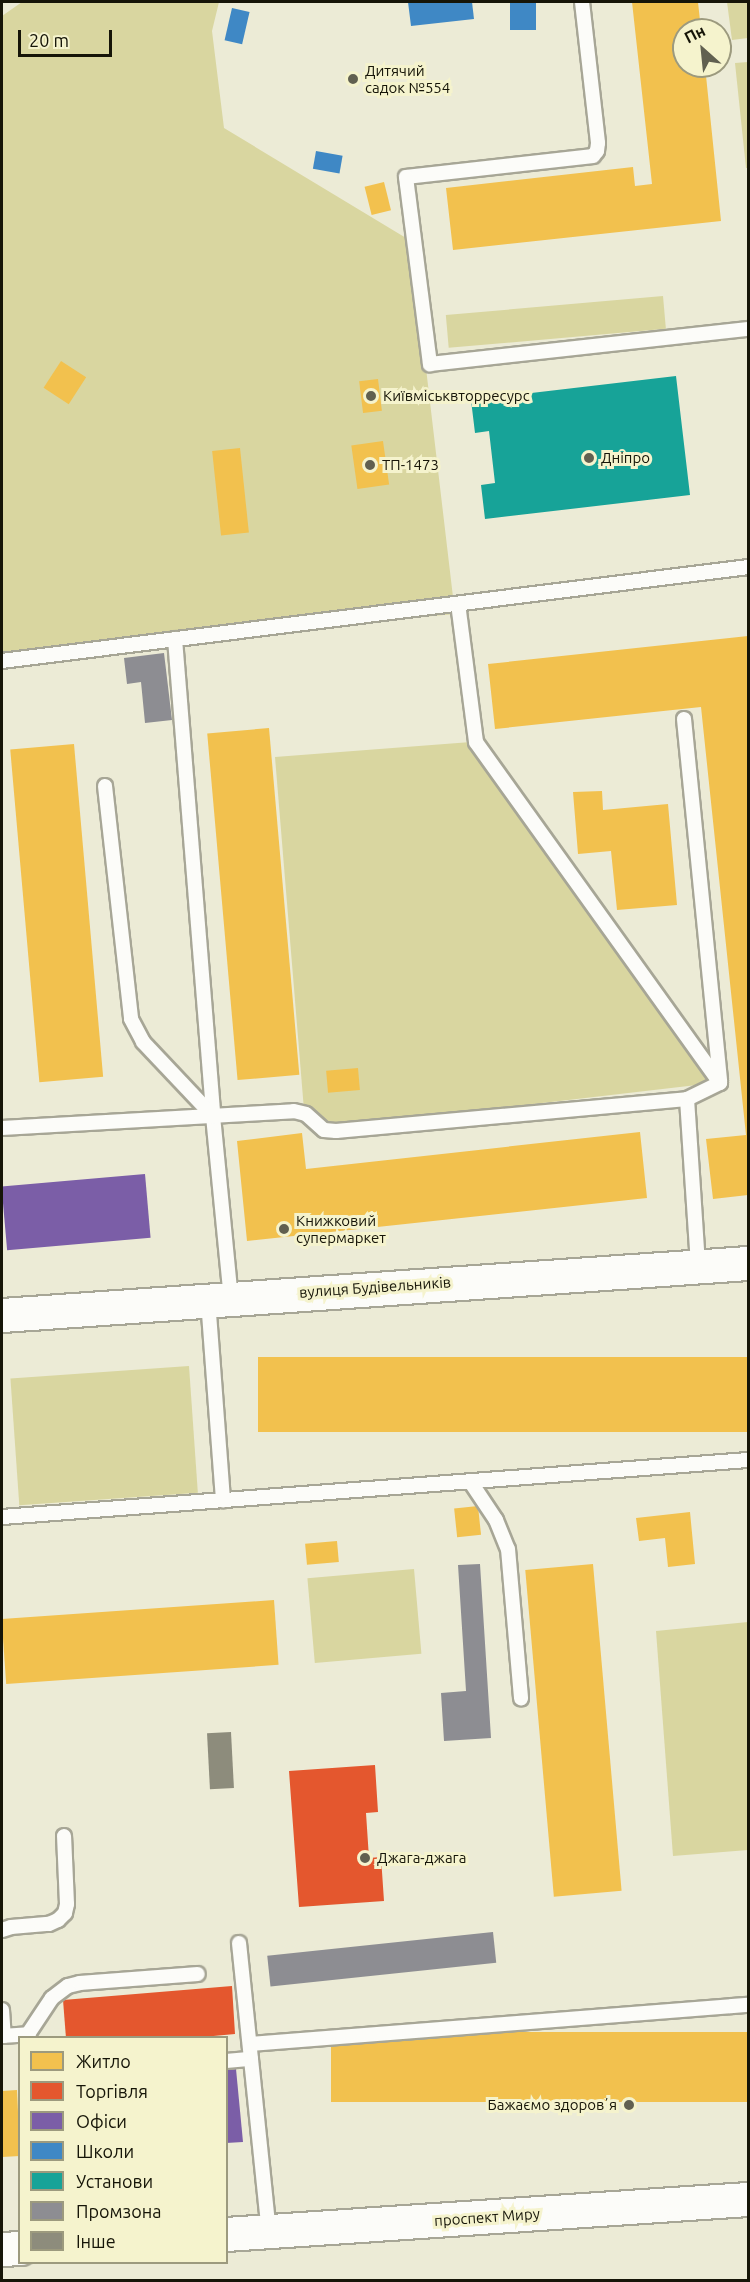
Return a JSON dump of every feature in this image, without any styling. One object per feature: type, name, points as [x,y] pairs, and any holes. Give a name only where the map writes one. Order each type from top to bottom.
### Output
[{"type":"street","name":"вулиця Будівельників","points":[[2,1315],[748,1263]]},
{"type":"street","name":"проспект Миру","points":[[228,2234],[748,2199]]},
{"type":"street","points":[[2,2249],[18,2248]]},
{"type":"lane","points":[[582,2],[598,142],[597,151],[593,156],[406,177],[430,364],[748,329]]},
{"type":"lane","points":[[2,661],[748,567]]},
{"type":"lane","points":[[458,604],[476,742],[720,1083]]},
{"type":"lane","points":[[176,639],[213,1116],[223,1500]]},
{"type":"lane","points":[[684,719],[720,1083]]},
{"type":"lane","points":[[105,786],[131,1019],[143,1042],[213,1116]]},
{"type":"lane","points":[[2,1128],[301,1112],[324,1130],[336,1131],[687,1099],[720,1083]]},
{"type":"lane","points":[[687,1099],[698,1265]]},
{"type":"lane","points":[[2,1517],[748,1460]]},
{"type":"lane","points":[[470,1481],[496,1520],[508,1550],[521,1698]]},
{"type":"lane","points":[[2,1930],[11,1926],[49,1924],[58,1920],[65,1913],[68,1904],[64,1836]]},
{"type":"lane","points":[[239,1943],[269,2231]]},
{"type":"lane","points":[[2,2010],[3,2036],[28,2036],[52,1998],[68,1986],[80,1983],[198,1974]]},
{"type":"lane","points":[[250,2044],[748,2005]]},
{"type":"lane","points":[[228,2061],[251,2060]]},
{"type":"shaded area","points":[[22,2],[219,2],[212,31],[224,128],[411,241],[455,614],[2,655],[2,16]]},
{"type":"shaded area","points":[[727,2],[748,2],[748,38],[732,40],[732,18],[729,18]]},
{"type":"shaded area","points":[[748,62],[748,168],[746,168],[735,63]]},
{"type":"shaded area","points":[[663,296],[666,329],[449,348],[446,315]]},
{"type":"shaded area","points":[[484,741],[714,1083],[327,1128],[304,1110],[275,757]]},
{"type":"shaded area","points":[[189,1366],[198,1493],[19,1505],[10,1378]]},
{"type":"shaded area","points":[[414,1569],[421,1654],[315,1663],[307,1578]]},
{"type":"shaded area","points":[[748,1622],[748,1850],[673,1856],[656,1631]]},
{"type":"building: Житло","points":[[632,2],[698,2],[700,18],[672,18],[672,78],[706,78],[721,221],[453,250],[446,188],[633,167],[635,186],[652,184]]},
{"type":"building: Житло","points":[[384,182],[391,210],[372,215],[365,187]]},
{"type":"building: Житло","points":[[61,361],[86,377],[69,404],[44,388]]},
{"type":"building: Житло","name":"Київміськвторресурс","points":[[378,379],[382,411],[363,413],[359,381]]},
{"type":"building: Житло","name":"ТП-1473","points":[[383,441],[389,485],[357,489],[351,445]]},
{"type":"building: Житло","points":[[240,448],[249,533],[221,535],[212,451]]},
{"type":"building: Житло","points":[[748,636],[748,1195],[713,1199],[706,1139],[746,1135],[701,707],[495,729],[488,664]]},
{"type":"building: Житло","points":[[269,728],[299,1075],[238,1080],[207,733]]},
{"type":"building: Житло","points":[[74,744],[103,1077],[39,1082],[10,750]]},
{"type":"building: Житло","points":[[602,791],[603,810],[668,804],[677,905],[617,910],[611,851],[578,854],[573,792]]},
{"type":"building: Житло","points":[[358,1068],[360,1090],[328,1093],[326,1071]]},
{"type":"building: Житло","points":[[640,1132],[647,1198],[247,1241],[237,1141],[302,1133],[306,1169]]},
{"type":"building: Житло","points":[[258,1357],[748,1357],[748,1432],[258,1432]]},
{"type":"building: Житло","points":[[478,1506],[481,1535],[457,1537],[454,1509]]},
{"type":"building: Житло","points":[[690,1512],[695,1564],[668,1567],[665,1538],[639,1541],[636,1518]]},
{"type":"building: Житло","points":[[337,1541],[339,1562],[307,1565],[305,1544]]},
{"type":"building: Житло","points":[[593,1564],[622,1891],[554,1897],[525,1570]]},
{"type":"building: Житло","points":[[274,1600],[279,1665],[6,1684],[2,1619]]},
{"type":"building: Житло","points":[[331,2032],[748,2032],[748,2102],[331,2102]]},
{"type":"building: Житло","points":[[17,2090],[18,2156],[2,2157],[2,2091]]},
{"type":"building: Торгівля","points":[[375,1765],[378,1812],[366,1813],[369,1858],[381,1857],[384,1901],[299,1907],[289,1771]]},
{"type":"building: Торгівля","points":[[232,1986],[235,2034],[66,2036],[63,2000]]},
{"type":"building: Офіси","points":[[145,1174],[151,1238],[7,1250],[2,1187]]},
{"type":"building: Офіси","points":[[236,2069],[243,2142],[228,2143],[228,2070]]},
{"type":"building: Школи","points":[[408,2],[472,2],[474,19],[411,26]]},
{"type":"building: Школи","points":[[510,2],[536,2],[536,30],[510,30]]},
{"type":"building: Школи","points":[[232,8],[250,12],[242,44],[225,40]]},
{"type":"building: Школи","points":[[316,151],[343,156],[339,173],[313,169]]},
{"type":"building: Установи","name":"Дніпро","points":[[676,376],[690,495],[485,519],[481,485],[495,483],[489,431],[475,433],[471,400]]},
{"type":"building: Промзона","points":[[164,653],[172,720],[145,723],[141,682],[127,684],[124,658]]},
{"type":"building: Промзона","points":[[480,1564],[491,1738],[444,1741],[441,1693],[466,1691],[458,1565]]},
{"type":"building: Промзона","points":[[493,1932],[496,1963],[270,1987],[267,1956]]},
{"type":"building: Інше","points":[[231,1732],[234,1788],[210,1789],[207,1733]]},
{"type":"place","name":"Дитячий садок №554","points":[[353,79]]},
{"type":"place","name":"Київміськвторресурс","points":[[371,396]]},
{"type":"place","name":"Дніпро","points":[[589,458]]},
{"type":"place","name":"ТП-1473","points":[[370,465]]},
{"type":"place","name":"Книжковий супермаркет","points":[[284,1229]]},
{"type":"place","name":"Джага-джага","points":[[365,1858]]},
{"type":"place","name":"Бажаємо здоровʼя","points":[[629,2105]]}]
